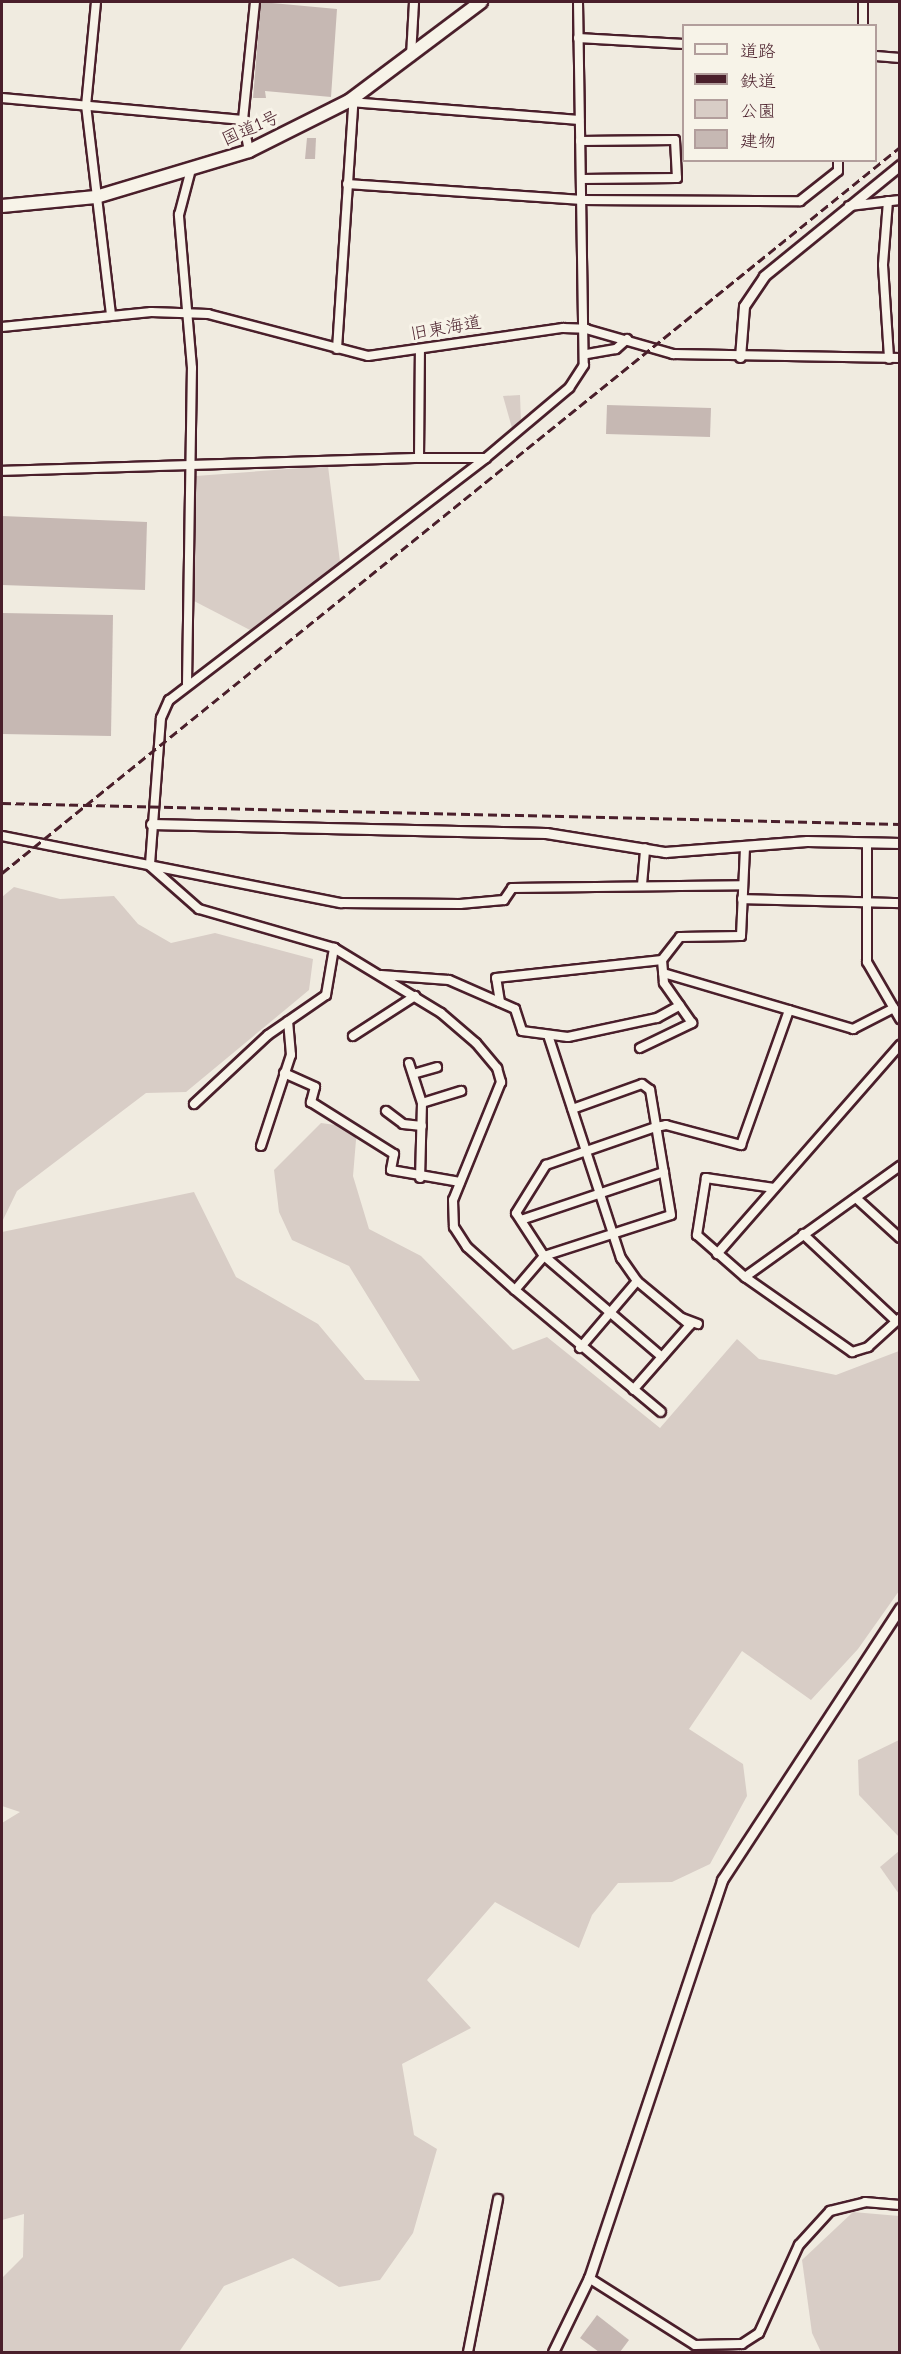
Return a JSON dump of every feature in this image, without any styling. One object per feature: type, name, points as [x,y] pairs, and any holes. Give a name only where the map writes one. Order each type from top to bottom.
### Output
[{"type":"highway","name":"国道1号","points":[[2,206],[96,197],[190,173],[249,151],[351,103],[481,2]]},
{"type":"street","points":[[96,2],[86,105],[111,315]]},
{"type":"street","points":[[249,151],[243,120],[255,2]]},
{"type":"street","points":[[411,58],[414,2]]},
{"type":"street","points":[[150,866],[151,825],[161,718],[169,700],[486,458],[569,388],[587,354],[579,120],[578,2]]},
{"type":"street","points":[[863,2],[863,24]]},
{"type":"street","points":[[578,38],[682,44]]},
{"type":"street","points":[[877,56],[900,58]]},
{"type":"street","points":[[2,98],[243,120]]},
{"type":"street","points":[[337,350],[351,103],[579,120]]},
{"type":"street","points":[[580,141],[675,140],[677,178],[582,179]]},
{"type":"street","points":[[347,184],[582,200],[800,201],[838,171],[838,162]]},
{"type":"street","points":[[740,357],[744,306],[764,276],[900,165]]},
{"type":"street","points":[[187,684],[192,368],[184,313],[179,215],[190,173]]},
{"type":"street","points":[[848,206],[900,200]]},
{"type":"street","points":[[888,201],[883,265],[889,358]]},
{"type":"street","name":"旧東海道","points":[[2,327],[111,315],[184,313],[235,317],[337,350],[368,356],[511,332],[586,329],[673,354],[740,357],[900,358]]},
{"type":"street","points":[[587,354],[616,350],[627,339]]},
{"type":"street","points":[[418,458],[420,349]]},
{"type":"street","points":[[2,471],[192,468],[418,458],[486,458]]},
{"type":"street","points":[[151,825],[546,833],[645,848],[900,843]]},
{"type":"street","points":[[2,836],[341,903],[460,903],[504,900],[512,888],[743,885]]},
{"type":"street","points":[[867,843],[865,902],[867,962],[900,1018]]},
{"type":"street","points":[[640,1048],[692,1023],[663,973],[662,960],[680,937],[741,936],[745,847]]},
{"type":"street","points":[[642,885],[645,848]]},
{"type":"street","points":[[150,866],[199,909],[334,948],[415,996],[460,1028],[500,1074],[500,1090],[453,1200],[454,1227],[467,1247],[514,1290],[580,1348],[661,1412]]},
{"type":"street","points":[[742,899],[900,903]]},
{"type":"street","points":[[194,1104],[288,1021],[326,995],[334,948]]},
{"type":"street","points":[[500,1002],[496,978],[662,960]]},
{"type":"street","points":[[663,973],[853,1029],[894,1008]]},
{"type":"street","points":[[380,975],[440,977],[515,1010],[522,1030],[548,1035],[568,1037],[657,1018],[680,1005]]},
{"type":"street","points":[[352,1036],[415,996]]},
{"type":"street","points":[[662,1357],[544,1256],[516,1213],[546,1165],[656,1128],[666,1125],[741,1145],[789,1010]]},
{"type":"street","points":[[261,1146],[266,1120],[280,1098],[284,1073],[291,1055],[288,1021]]},
{"type":"street","points":[[548,1035],[614,1237],[637,1281],[690,1324],[633,1390]]},
{"type":"street","points":[[717,1254],[900,1045]]},
{"type":"street","points":[[409,1062],[422,1103],[420,1178]]},
{"type":"street","points":[[413,1074],[437,1067]]},
{"type":"street","points":[[284,1073],[315,1087],[311,1102],[394,1154],[391,1170],[420,1178],[460,1182]]},
{"type":"street","points":[[514,1290],[544,1256],[614,1237],[671,1215],[650,1089],[642,1084],[572,1109]]},
{"type":"street","points":[[422,1103],[461,1091]]},
{"type":"street","points":[[386,1111],[403,1124],[422,1126]]},
{"type":"street","points":[[745,1277],[900,1166]]},
{"type":"street","points":[[521,1220],[664,1172]]},
{"type":"street","points":[[774,1188],[706,1178],[697,1234],[745,1277],[852,1352],[868,1347],[898,1319],[803,1234]]},
{"type":"street","points":[[856,1198],[900,1238]]},
{"type":"street","points":[[580,1348],[637,1281]]},
{"type":"street","points":[[682,1318],[698,1324]]},
{"type":"street","points":[[553,2352],[589,2278],[722,1880],[900,1608]]},
{"type":"street","points":[[468,2352],[498,2199]]},
{"type":"street","points":[[589,2278],[694,2349],[742,2344],[759,2333],[799,2245],[830,2211],[865,2202],[900,2205]]},
{"type":"green space","points":[[520,395],[521,423],[512,428],[503,396]]},
{"type":"green space","points":[[328,466],[340,562],[250,630],[194,601],[196,476]]},
{"type":"green space","points":[[14,887],[60,899],[114,896],[138,924],[171,943],[215,933],[313,959],[309,990],[186,1092],[146,1093],[17,1191],[2,1222],[2,897]]},
{"type":"green space","points":[[321,1123],[357,1128],[353,1176],[369,1229],[421,1256],[513,1350],[547,1337],[660,1428],[737,1339],[759,1359],[836,1375],[899,1351],[899,1591],[858,1649],[811,1700],[742,1651],[689,1729],[743,1764],[747,1796],[710,1864],[672,1882],[618,1883],[592,1915],[579,1948],[495,1902],[427,1980],[471,2028],[402,2064],[414,2135],[437,2149],[413,2233],[380,2280],[339,2287],[293,2258],[224,2286],[179,2352],[2,2352],[2,2278],[23,2257],[24,2214],[2,2220],[2,1823],[20,1812],[2,1806],[2,1232],[194,1192],[236,1277],[318,1324],[365,1380],[420,1381],[349,1266],[292,1240],[279,1212],[274,1170]]},
{"type":"green space","points":[[899,1740],[899,1837],[859,1795],[858,1760]]},
{"type":"green space","points":[[899,1851],[899,1894],[880,1867]]},
{"type":"green space","points":[[853,2212],[899,2216],[899,2352],[821,2352],[812,2333],[802,2260]]},
{"type":"building","points":[[261,2],[337,9],[331,97],[265,91],[266,98],[253,98]]},
{"type":"building","points":[[307,138],[316,138],[315,159],[305,159]]},
{"type":"building","points":[[607,405],[711,408],[710,437],[606,434]]},
{"type":"building","points":[[2,516],[147,522],[145,590],[2,585]]},
{"type":"building","points":[[2,613],[113,615],[111,736],[2,734]]},
{"type":"building","points":[[597,2315],[629,2340],[620,2352],[599,2352],[580,2338]]},
{"type":"railway","points":[[2,873],[900,147]]},
{"type":"railway","points":[[2,803],[900,824]]}]
